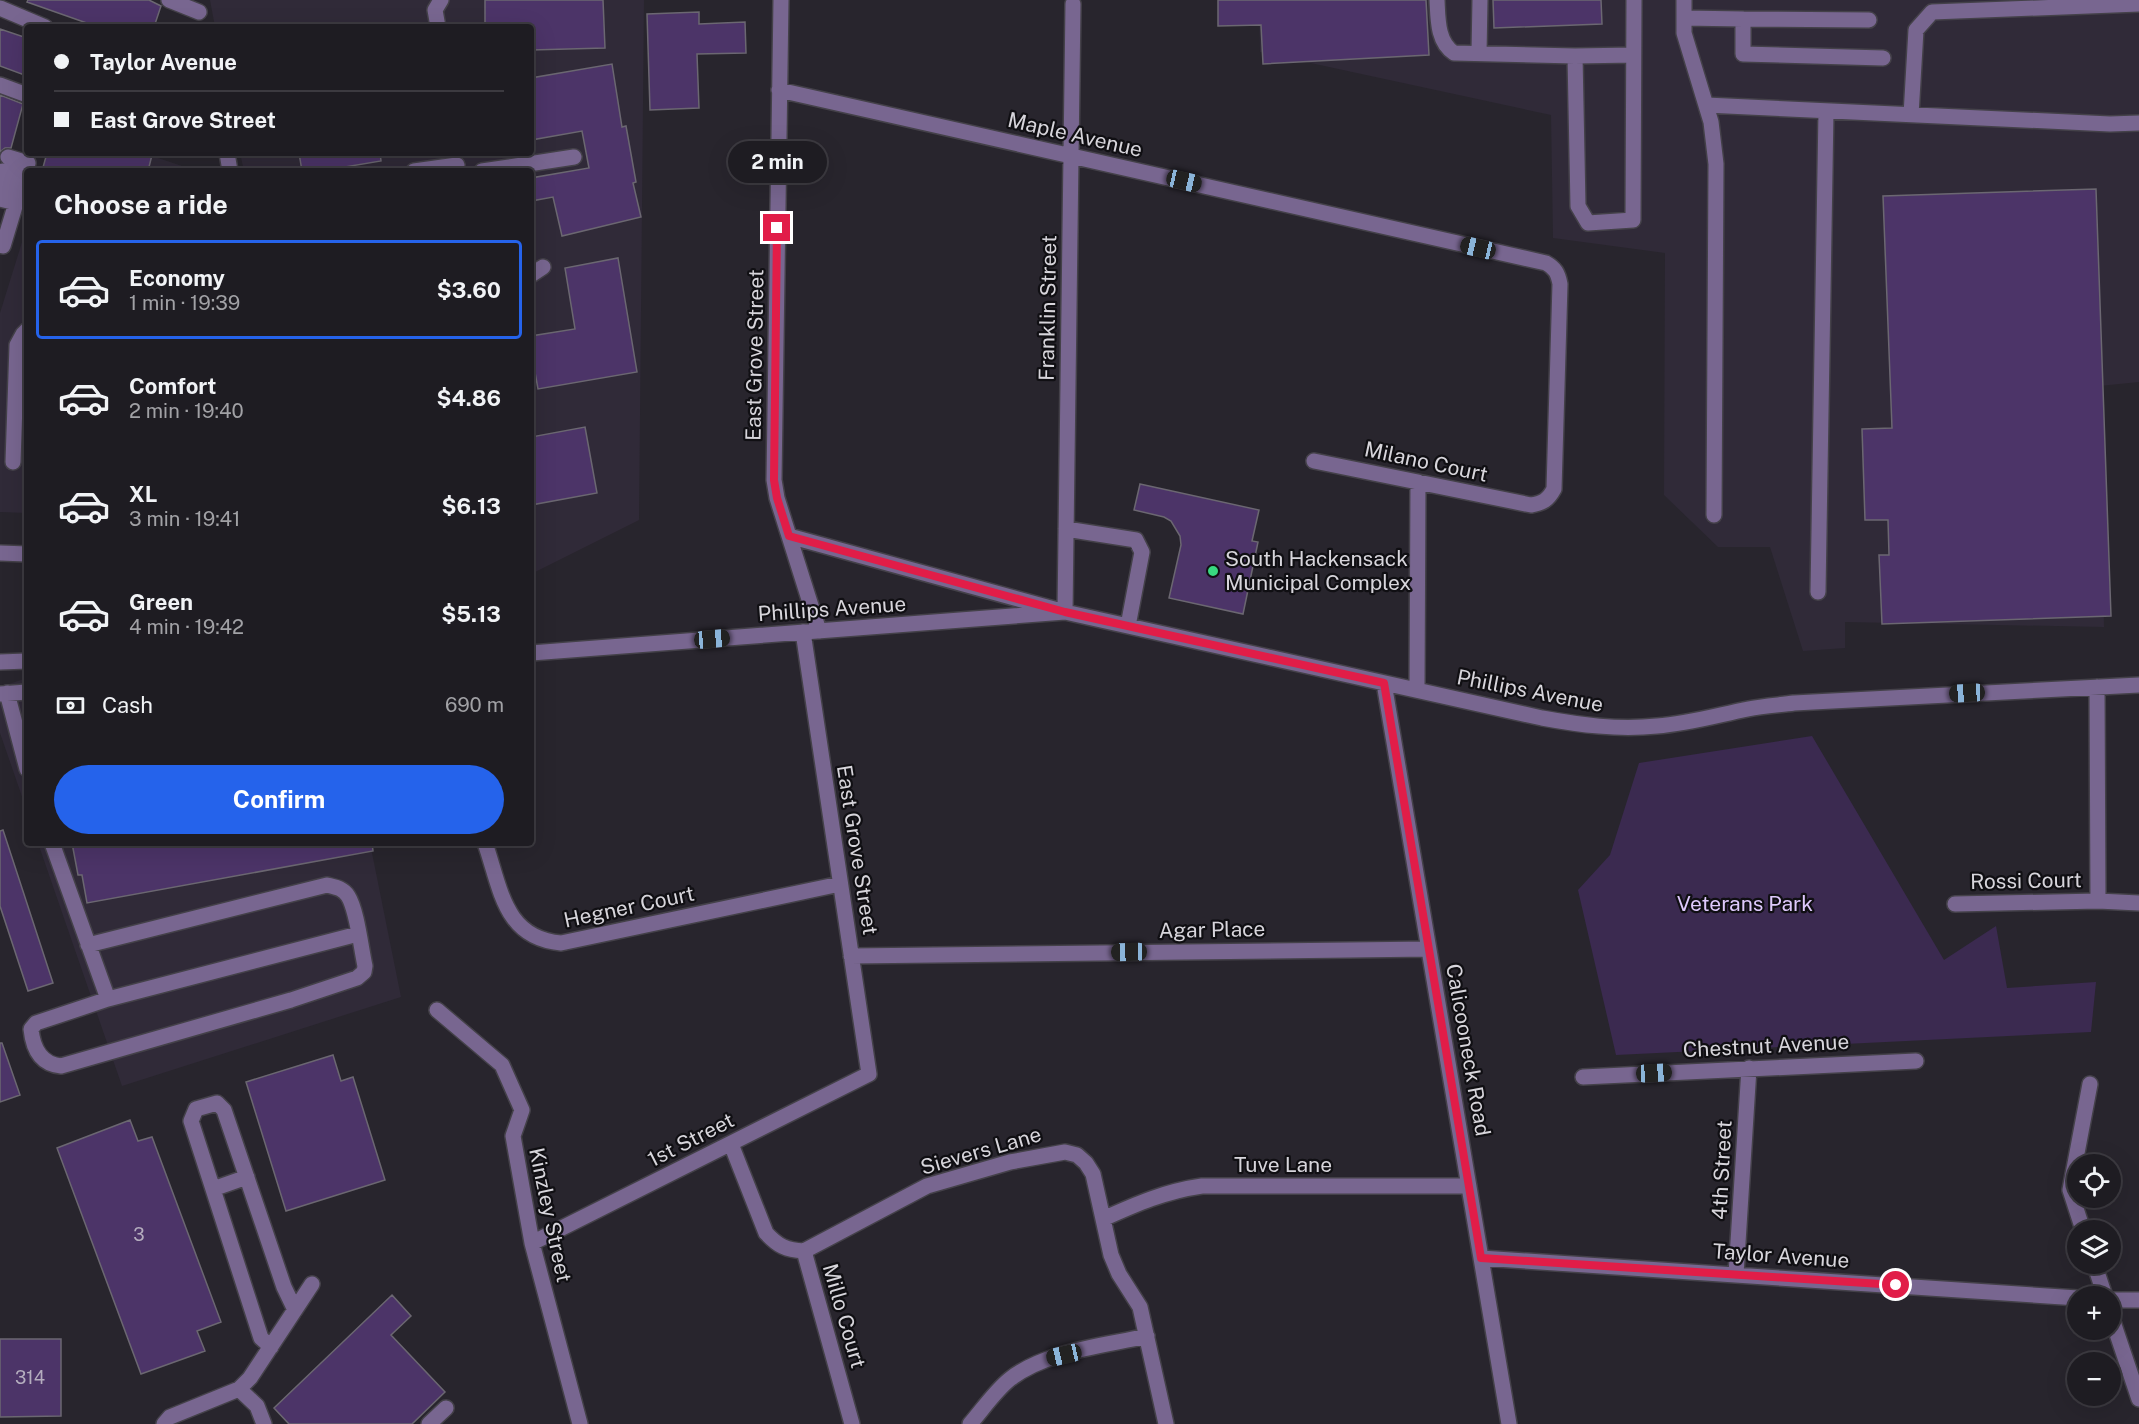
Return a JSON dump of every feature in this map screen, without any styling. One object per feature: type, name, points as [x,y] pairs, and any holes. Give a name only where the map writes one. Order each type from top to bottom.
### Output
[{"type":"street","points":[[169,0],[199,13]]},
{"type":"street","points":[[437,24],[435,10],[441,0]]},
{"type":"street","name":"East Grove Street","points":[[781,0],[774,480],[777,498],[819,631]]},
{"type":"street","points":[[1437,0],[1439,29],[1447,48],[1454,52],[1575,56],[1634,55]]},
{"type":"street","points":[[1479,53],[1480,0]]},
{"type":"street","points":[[1575,56],[1578,206],[1588,223],[1633,220],[1634,0]]},
{"type":"street","points":[[1684,0],[1684,33],[1711,122],[1716,164],[1714,515]]},
{"type":"street","name":"Franklin Street","points":[[1065,612],[1073,4]]},
{"type":"street","points":[[1911,115],[1916,30],[1932,12],[2139,4]]},
{"type":"street","points":[[0,8],[38,24]]},
{"type":"street","points":[[1684,18],[1869,20]]},
{"type":"street","points":[[1743,19],[1743,54],[1883,58]]},
{"type":"street","points":[[0,85],[24,94]]},
{"type":"street","name":"Maple Avenue","points":[[779,90],[1545,263],[1554,268],[1559,275],[1560,284],[1554,489],[1549,498],[1541,504],[1529,505]]},
{"type":"street","points":[[1706,105],[2110,124],[2139,123]]},
{"type":"street","points":[[1818,592],[1826,111]]},
{"type":"street","points":[[502,168],[574,157]]},
{"type":"street","points":[[11,207],[4,171],[28,163],[26,168]]},
{"type":"street","points":[[430,168],[458,163]]},
{"type":"street","points":[[0,245],[3,246],[11,207],[24,173]]},
{"type":"street","points":[[0,199],[11,207]]},
{"type":"street","points":[[13,462],[17,345],[24,332]]},
{"type":"street","name":"Milano Court","points":[[1314,461],[1529,505]]},
{"type":"street","points":[[1417,690],[1418,482]]},
{"type":"street","points":[[1066,530],[1136,540],[1142,552],[1128,626]]},
{"type":"street","name":"Phillips Avenue","points":[[789,536],[1065,612],[1578,725],[1621,728],[1658,726],[1694,721],[1751,708],[1794,703],[2139,685]]},
{"type":"street","points":[[0,553],[24,554]]},
{"type":"street","name":"Phillips Avenue","points":[[534,653],[1065,612]]},
{"type":"street","name":"East Grove Street","points":[[803,632],[869,1074]]},
{"type":"street","points":[[0,662],[24,661]]},
{"type":"street","name":"Calicooneck Road","points":[[1384,683],[1509,1424]]},
{"type":"street","points":[[2097,687],[2098,901],[2139,903]]},
{"type":"street","points":[[24,692],[4,694],[24,758]]},
{"type":"street","points":[[53,846],[108,999]]},
{"type":"street","name":"Hegner Court","points":[[486,846],[508,911],[518,925],[531,936],[546,942],[561,943],[840,884]]},
{"type":"street","points":[[88,945],[327,885],[338,887],[347,894],[358,934],[365,966],[364,972],[357,978],[291,1000],[61,1066],[51,1065],[44,1060],[32,1037],[31,1029],[36,1023],[108,999],[358,934]]},
{"type":"street","name":"Rossi Court","points":[[1955,904],[2098,901]]},
{"type":"street","name":"Agar Place","points":[[851,956],[1429,949]]},
{"type":"street","name":"Kinzley Street","points":[[437,1011],[502,1065],[522,1110],[513,1136],[532,1243],[580,1424]]},
{"type":"street","name":"Chestnut Avenue","points":[[1583,1077],[1916,1061]]},
{"type":"street","name":"4th Street","points":[[1736,1274],[1749,1068]]},
{"type":"street","name":"1st Street","points":[[532,1243],[869,1074]]},
{"type":"street","points":[[2080,1220],[2070,1190],[2090,1084]]},
{"type":"street","points":[[271,1347],[261,1338],[191,1121],[196,1109],[217,1103],[224,1110],[284,1287],[295,1310]]},
{"type":"street","name":"Millo Court","points":[[731,1144],[766,1233],[776,1244],[788,1250],[804,1251],[852,1424]]},
{"type":"street","name":"Sievers Lane","points":[[804,1251],[927,1186],[1010,1162],[1056,1152],[1077,1155],[1093,1174],[1111,1256],[1119,1275],[1140,1307],[1166,1424]]},
{"type":"street","points":[[213,1189],[247,1177]]},
{"type":"street","name":"Tuve Lane","points":[[1103,1219],[1148,1198],[1177,1189],[1202,1186],[1469,1186]]},
{"type":"street","name":"Taylor Avenue","points":[[1481,1258],[2067,1297]]},
{"type":"street","points":[[164,1424],[170,1417],[239,1389],[250,1378],[312,1284]]},
{"type":"street","points":[[2121,1300],[2139,1300]]},
{"type":"street","points":[[970,1424],[1008,1380],[1027,1367],[1051,1358],[1147,1336]]},
{"type":"street","points":[[2119,1340],[2139,1399]]},
{"type":"street","points":[[239,1389],[257,1406],[264,1424]]},
{"type":"street","points":[[429,1424],[446,1408]]},
{"type":"shaded area","points":[[210,0],[644,0],[639,520],[534,572],[534,168],[243,168],[241,156],[534,156],[534,24],[214,24]]},
{"type":"shaded area","points":[[1259,0],[2139,0],[2139,382],[2099,386],[2104,627],[1845,622],[1845,648],[1803,651],[1770,547],[1718,547],[1664,495],[1665,253],[1553,238],[1551,115],[1260,52]]},
{"type":"shaded area","points":[[49,156],[152,156],[188,168],[45,168]]},
{"type":"shaded area","points":[[24,236],[24,513],[0,512],[0,313]]},
{"type":"shaded area","points":[[24,679],[24,802],[0,733],[0,687]]},
{"type":"shaded area","points":[[39,846],[371,846],[401,997],[122,1086]]},
{"type":"green space","name":"Veterans Park","points":[[1812,736],[1944,960],[1996,926],[2007,988],[2096,982],[2091,1032],[1616,1055],[1578,890],[1610,855],[1639,763]]},
{"type":"building","points":[[28,0],[149,0],[161,6],[155,24],[89,24],[27,2]]},
{"type":"building","points":[[485,0],[603,0],[605,48],[534,50],[534,24],[485,24]]},
{"type":"building","points":[[1218,0],[1426,0],[1429,55],[1263,64],[1261,25],[1218,26]]},
{"type":"building","points":[[1493,0],[1601,0],[1602,24],[1494,28]]},
{"type":"building","points":[[699,12],[699,24],[745,22],[746,53],[697,54],[699,108],[650,110],[647,14]]},
{"type":"building","points":[[0,29],[24,37],[24,75],[0,66]]},
{"type":"building","points":[[612,64],[622,127],[626,126],[636,182],[633,183],[641,217],[562,236],[553,197],[534,200],[534,177],[589,168],[582,131],[534,139],[534,77]]},
{"type":"building","points":[[0,95],[23,104],[11,148],[5,148],[0,152]]},
{"type":"building","points":[[46,156],[152,156],[149,168],[43,168]]},
{"type":"building","points":[[300,156],[380,156],[381,161],[339,168],[302,168]]},
{"type":"building","points":[[2096,189],[2111,616],[1882,624],[1879,555],[1889,555],[1888,520],[1865,520],[1862,429],[1892,428],[1883,196]]},
{"type":"building","points":[[618,258],[637,372],[538,389],[534,367],[534,336],[575,329],[565,268]]},
{"type":"building","points":[[585,427],[597,493],[534,504],[534,436]]},
{"type":"building","name":"South Hackensack Municipal Complex","points":[[1140,484],[1259,510],[1252,541],[1258,542],[1243,614],[1169,598],[1181,545],[1180,536],[1171,521],[1164,517],[1134,510]]},
{"type":"building","points":[[3,830],[53,983],[28,991],[0,906],[0,831]]},
{"type":"building","points":[[73,846],[372,846],[373,851],[87,903],[82,875],[78,875]]},
{"type":"building","points":[[0,1043],[2,1043],[20,1095],[0,1102]]},
{"type":"building","points":[[333,1055],[341,1081],[353,1077],[385,1180],[286,1211],[246,1082]]},
{"type":"building","points":[[130,1120],[138,1141],[152,1137],[221,1322],[197,1331],[205,1351],[141,1374],[57,1148]]},
{"type":"building","points":[[392,1295],[411,1316],[391,1335],[445,1392],[412,1424],[289,1424],[274,1408]]},
{"type":"building","points":[[0,1339],[61,1339],[61,1416],[0,1417]]},
{"type":"place","name":"South Hackensack Municipal Complex","points":[[1213,571]]},
{"type":"route","points":[[777,228],[774,480],[789,536],[1065,612],[1384,683],[1481,1258],[1896,1285]]}]
